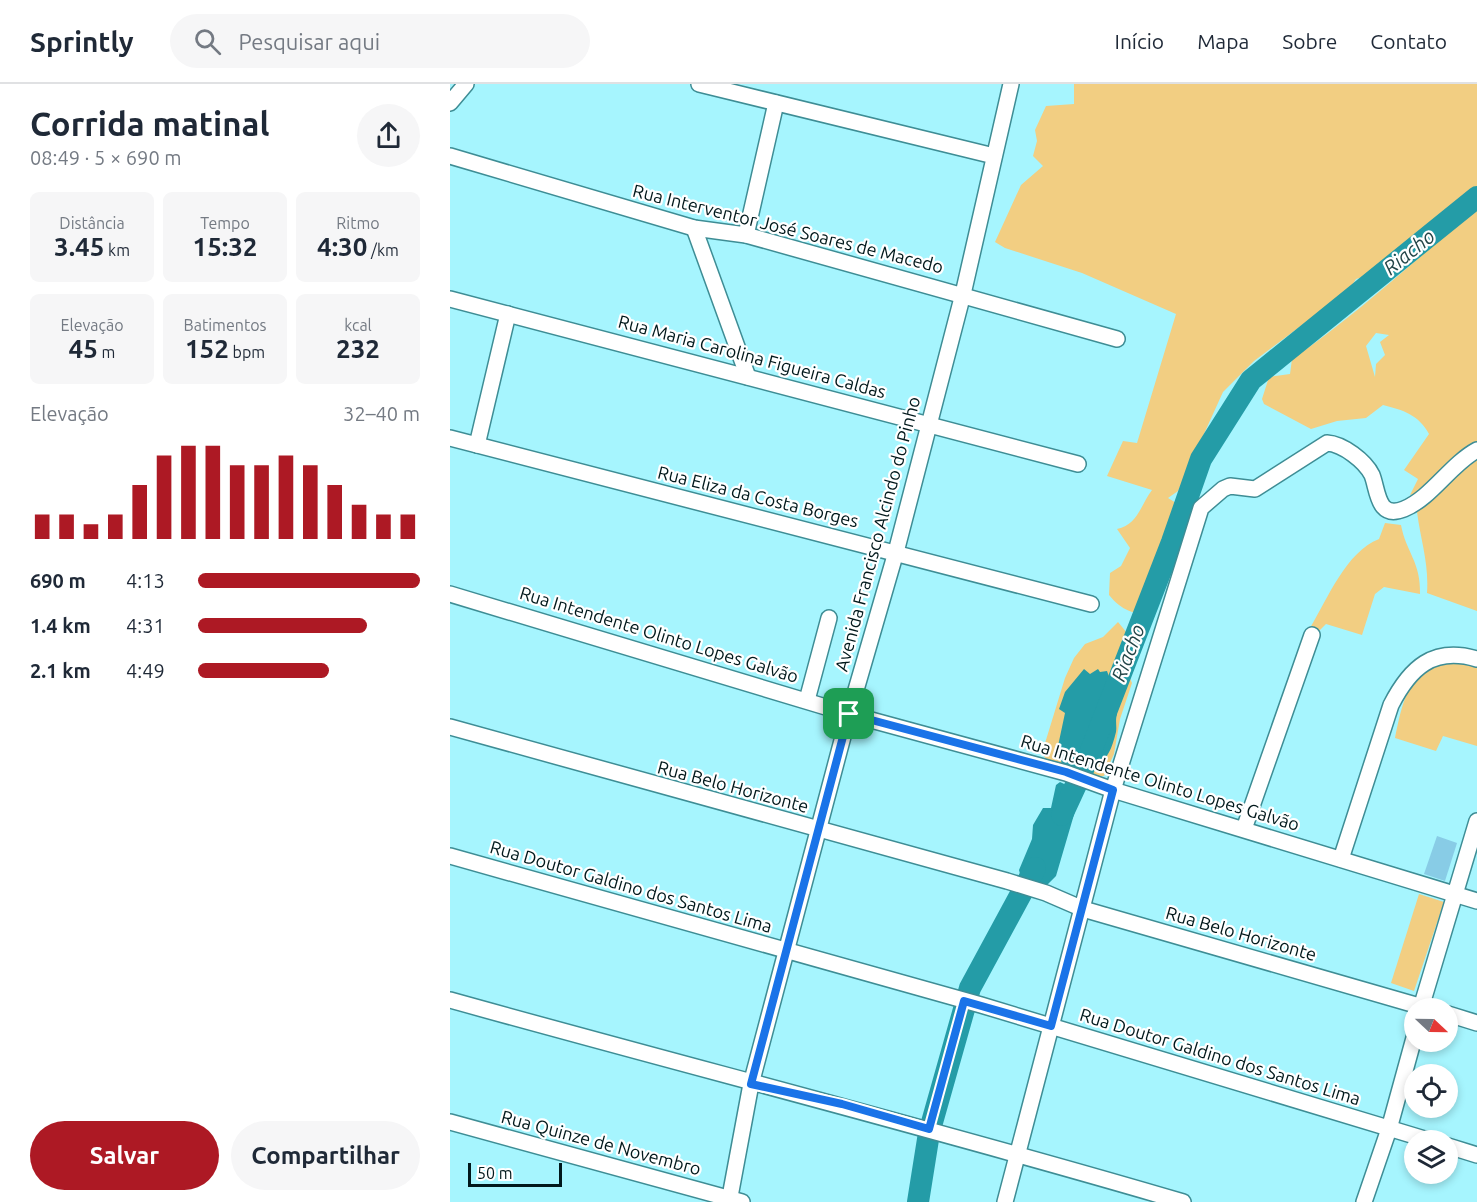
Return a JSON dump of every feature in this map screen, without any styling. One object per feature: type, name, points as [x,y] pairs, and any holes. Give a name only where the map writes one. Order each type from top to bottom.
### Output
[{"type":"street","points":[[450,103],[466,84]]},
{"type":"street","points":[[699,84],[994,156]]},
{"type":"street","name":"Avenida Francisco Alcindo do Pinho","points":[[733,1201],[751,1084],[788,952],[849,714],[896,552],[963,294],[1011,84]]},
{"type":"street","points":[[746,236],[776,103]]},
{"type":"street","name":"Rua Interventor José Soares de Macedo","points":[[450,156],[694,228],[746,236],[963,294],[1117,339]]},
{"type":"street","points":[[694,228],[748,377]]},
{"type":"street","name":"Rua Maria Carolina Figueira Caldas","points":[[450,299],[1078,464]]},
{"type":"street","points":[[477,445],[508,314]]},
{"type":"street","name":"Rua Eliza da Costa Borges","points":[[450,438],[1091,604]]},
{"type":"street","points":[[1005,1202],[1113,790],[1201,508],[1223,489],[1230,486],[1255,489],[1327,443],[1339,446],[1366,467],[1373,477],[1377,499],[1391,510],[1398,510],[1420,497],[1462,458],[1477,450]]},
{"type":"street","name":"Rua Intendente Olinto Lopes Galvão","points":[[450,594],[849,714],[1066,772],[1113,790],[1477,902]]},
{"type":"street","points":[[807,700],[829,618]]},
{"type":"street","points":[[1244,830],[1312,635]]},
{"type":"street","points":[[1341,859],[1391,705],[1401,685],[1424,663],[1439,657],[1477,659]]},
{"type":"street","name":"Rua Belo Horizonte","points":[[450,727],[818,831],[1007,881],[1046,893],[1083,909],[1404,1002]]},
{"type":"street","points":[[1427,998],[1477,821]]},
{"type":"street","name":"Rua Doutor Galdino dos Santos Lima","points":[[450,856],[981,1005],[1404,1133]]},
{"type":"street","points":[[450,1000],[751,1084],[1018,1153],[1183,1202]]},
{"type":"street","points":[[1458,1017],[1477,1023]]},
{"type":"street","points":[[1364,1202],[1389,1129],[1410,1052]]},
{"type":"street","name":"Rua Quinze de Novembro","points":[[450,1122],[733,1201]]},
{"type":"street","points":[[1458,1149],[1477,1155]]},
{"type":"path","points":[[929,1129],[960,1000]]},
{"type":"shaded area","points":[[1074,84],[1477,84],[1477,188],[1373,274],[1356,279],[1349,290],[1254,361],[1223,392],[1178,491],[1168,498],[1189,511],[1154,616],[1129,611],[1109,595],[1110,573],[1121,566],[1130,548],[1117,529],[1124,527],[1134,519],[1152,490],[1107,476],[1123,441],[1137,443],[1176,314],[1082,273],[1005,248],[995,242],[1021,185],[1043,166],[1033,156],[1037,141],[1035,130],[1046,106],[1074,104]]},
{"type":"shaded area","points":[[1477,208],[1477,442],[1463,450],[1417,493],[1410,495],[1418,479],[1404,470],[1429,434],[1415,418],[1404,411],[1383,405],[1366,418],[1337,421],[1311,429],[1264,404],[1262,399],[1269,377],[1290,374],[1292,359],[1363,305]],"holes":[[[1376,333],[1389,335],[1380,342],[1385,355],[1376,364],[1375,377],[1366,346]]]},
{"type":"shaded area","points":[[1477,456],[1477,611],[1427,593],[1426,562],[1417,512],[1468,460]]},
{"type":"shaded area","points":[[1385,523],[1401,525],[1416,565],[1420,594],[1384,587],[1375,594],[1362,635],[1326,624],[1318,632],[1310,628],[1347,565],[1367,545],[1379,539]]},
{"type":"shaded area","points":[[1118,622],[1127,633],[1120,656],[1132,683],[1120,719],[1114,754],[1104,776],[1092,776],[1050,765],[1042,753],[1065,678],[1074,658],[1085,644],[1103,637]]},
{"type":"shaded area","points":[[1441,662],[1477,662],[1477,746],[1443,736],[1436,751],[1395,738],[1399,718],[1410,687],[1422,671]]},
{"type":"shaded area","points":[[1419,894],[1444,902],[1414,991],[1391,983]]},
{"type":"water","points":[[1084,669],[1090,674],[1098,669],[1100,672],[1107,671],[1114,696],[1112,712],[1117,714],[1116,732],[1109,752],[1099,764],[1084,768],[1062,765],[1058,746],[1065,713],[1059,709],[1065,692]]},
{"type":"water","points":[[1060,782],[1077,790],[1078,801],[1056,876],[1047,885],[1021,878],[1019,870],[1032,839],[1033,825],[1043,808],[1051,808],[1056,785]]},
{"type":"building","points":[[1437,836],[1457,843],[1445,881],[1424,874]]},
{"type":"waterway","name":"Riacho","points":[[1062,815],[1087,761],[1172,542],[1201,459],[1251,380],[1477,197]]},
{"type":"waterway","name":"Riacho","points":[[918,1202],[929,1133],[970,988],[1035,868]]},
{"type":"route","points":[[849,714],[1066,772],[1113,790],[1051,1026],[964,1001],[929,1129],[842,1104],[751,1084],[788,952],[849,714]]}]
